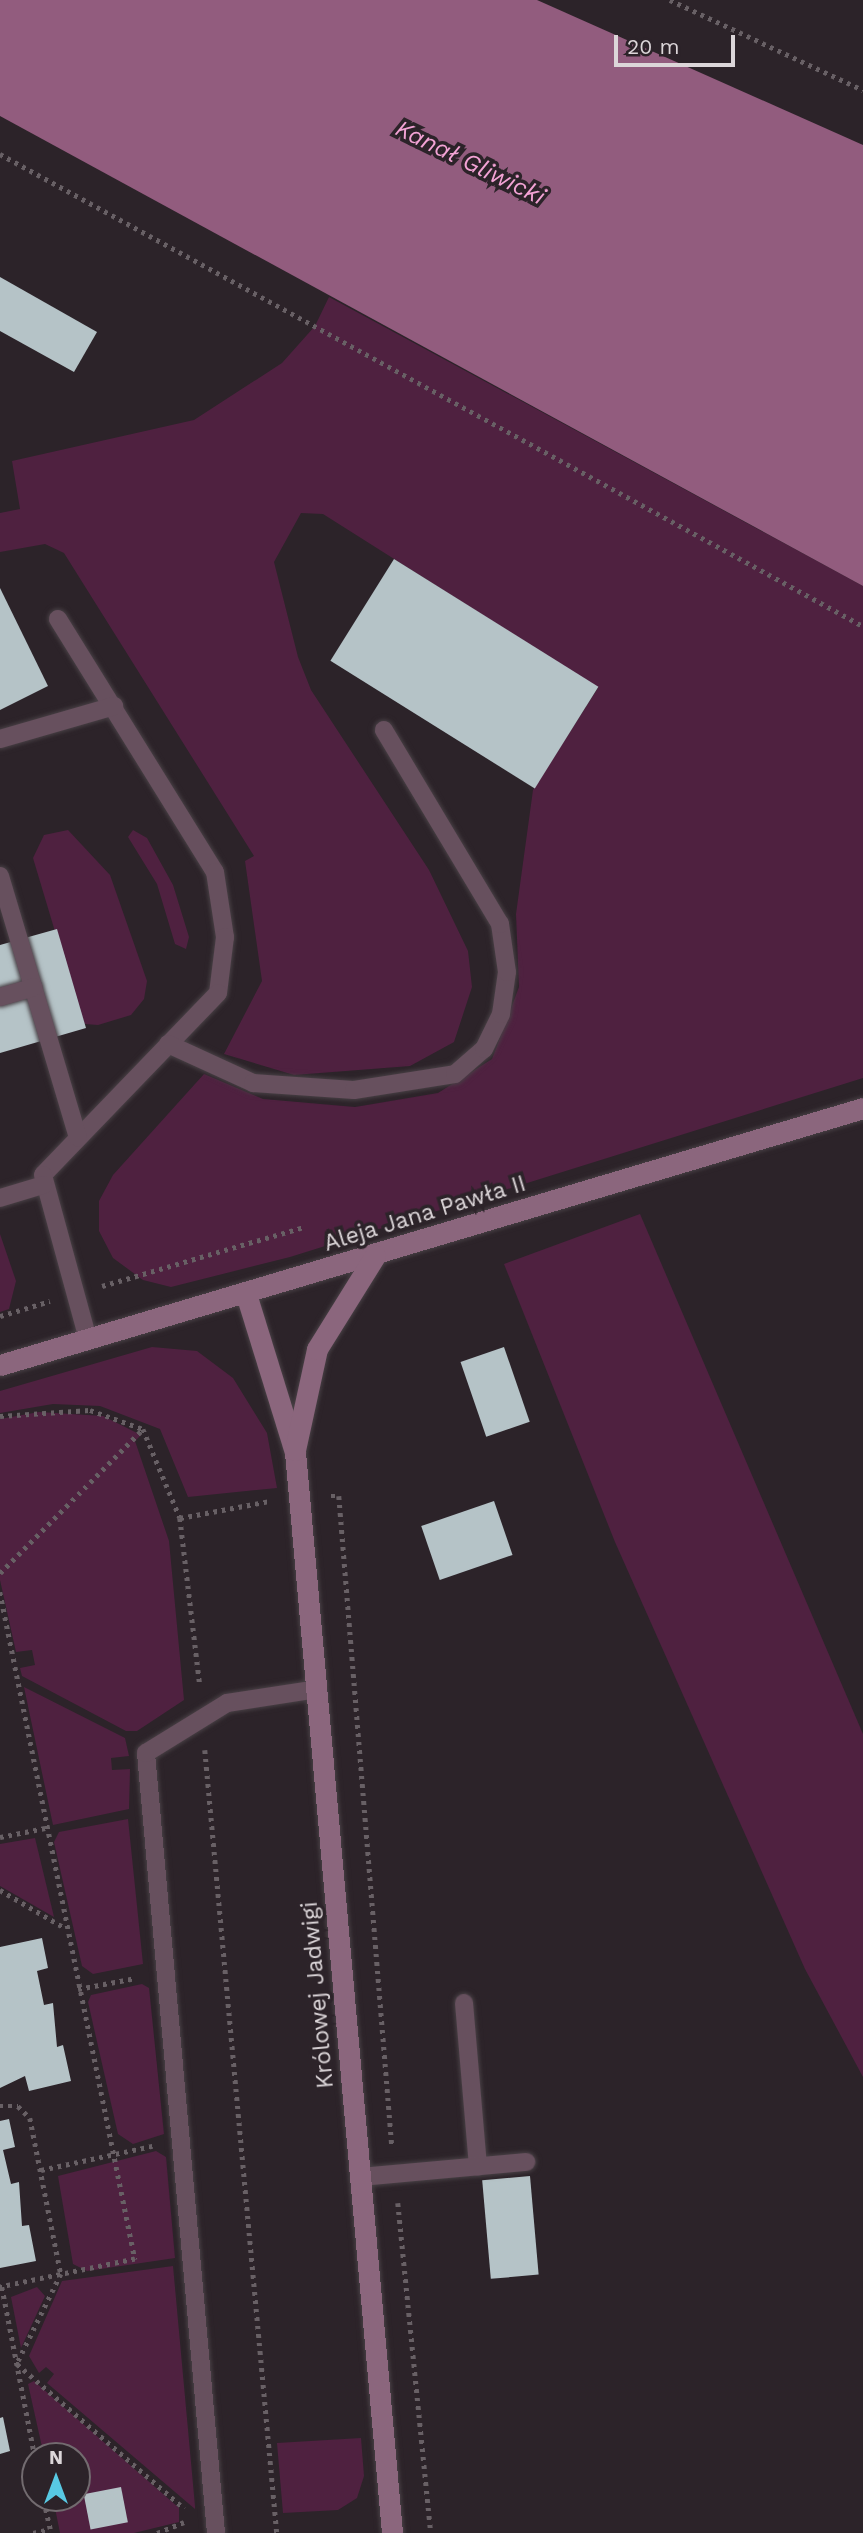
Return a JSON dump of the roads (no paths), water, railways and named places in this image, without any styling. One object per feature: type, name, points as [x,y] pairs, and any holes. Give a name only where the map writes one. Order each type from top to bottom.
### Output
[{"type":"street","name":"Aleja Jana Pawła II","points":[[0,1365],[375,1256],[863,1108]]},
{"type":"street","name":"Królowej Jadwigi","points":[[295,1452],[317,1349],[375,1256]]},
{"type":"street","name":"Królowej Jadwigi","points":[[246,1294],[295,1452],[392,2533]]},
{"type":"lane","points":[[58,619],[215,872],[225,937],[218,993],[43,1175],[43,1185],[88,1339]]},
{"type":"lane","points":[[0,739],[114,706]]},
{"type":"lane","points":[[168,1044],[253,1083],[354,1090],[455,1074],[484,1049],[501,1014],[507,972],[500,924],[384,730]]},
{"type":"lane","points":[[0,876],[78,1138]]},
{"type":"lane","points":[[0,996],[34,987]]},
{"type":"lane","points":[[0,1198],[43,1185]]},
{"type":"lane","points":[[216,2533],[146,1753],[203,1713],[317,1689]]},
{"type":"lane","points":[[464,2003],[478,2166]]},
{"type":"lane","points":[[360,2177],[526,2162]]},
{"type":"water","name":"Kanał Gliwicki","points":[[0,0],[537,0],[863,145],[863,586],[0,116]]}]
